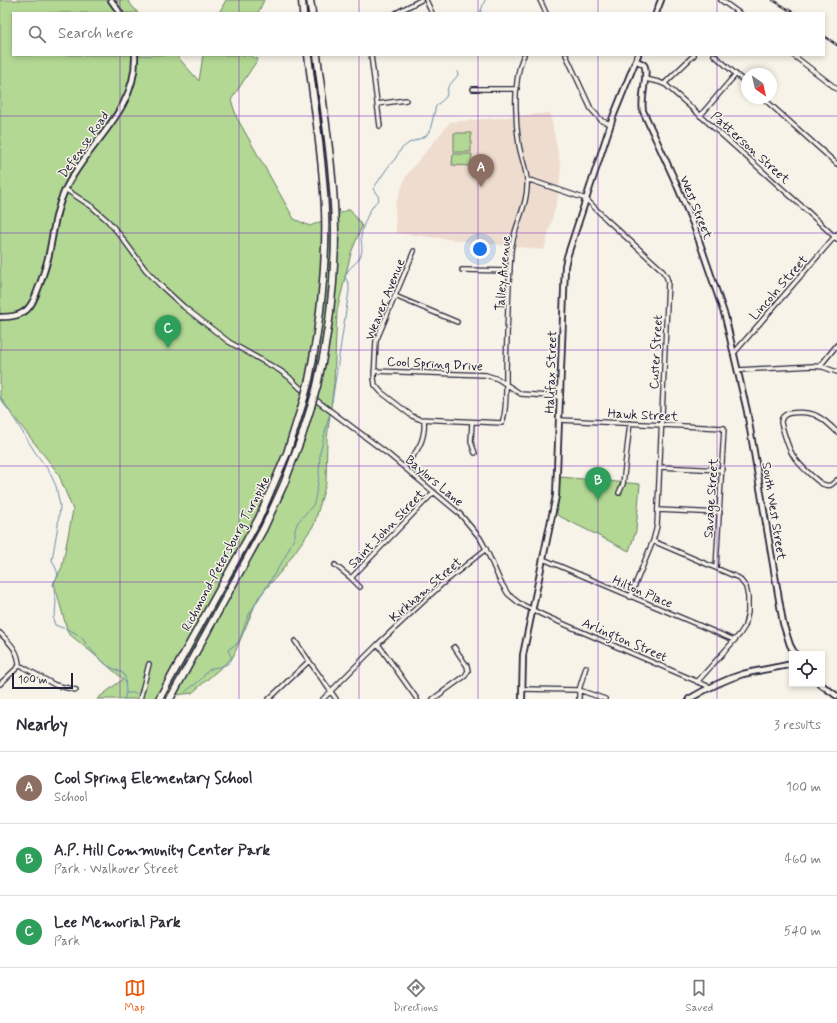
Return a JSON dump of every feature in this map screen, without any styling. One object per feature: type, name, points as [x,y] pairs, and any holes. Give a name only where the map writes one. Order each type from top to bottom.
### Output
[{"type":"highway","points":[[302,0],[303,12]]},
{"type":"highway","points":[[310,0],[312,12]]},
{"type":"highway","name":"Richmond-Petersburg Turnpike","points":[[159,699],[259,518],[287,453],[309,380],[320,318],[325,247],[324,188],[308,56]]},
{"type":"highway","name":"Richmond-Petersburg Turnpike","points":[[170,699],[264,528],[284,484],[302,436],[317,386],[330,310],[334,266],[335,230],[331,168],[317,56]]},
{"type":"street","points":[[111,0],[119,12]]},
{"type":"street","points":[[398,12],[421,0]]},
{"type":"street","points":[[426,0],[432,12]]},
{"type":"street","points":[[540,0],[546,12]]},
{"type":"street","points":[[656,12],[661,0]]},
{"type":"street","points":[[722,0],[738,12]]},
{"type":"street","name":"Defense Road","points":[[0,317],[19,315],[25,311],[31,303],[47,262],[57,212],[65,189],[125,101],[133,82],[135,56]]},
{"type":"street","points":[[371,56],[380,126]]},
{"type":"street","name":"Talley Avenue","points":[[472,422],[501,424],[503,422],[512,243],[526,196],[527,180],[518,136],[518,73],[524,56]]},
{"type":"street","points":[[566,56],[591,109],[602,121],[611,124]]},
{"type":"street","name":"Halifax Street","points":[[522,699],[523,655],[555,502],[561,397],[565,266],[616,109],[638,56]]},
{"type":"street","points":[[664,84],[693,56]]},
{"type":"street","points":[[715,56],[741,79]]},
{"type":"street","points":[[794,56],[837,89]]},
{"type":"street","name":"West Street","points":[[636,60],[645,66],[646,72],[642,100],[643,111],[694,226],[721,303],[738,370]]},
{"type":"street","points":[[700,116],[736,74]]},
{"type":"street","name":"Patterson Street","points":[[645,78],[664,84],[836,237]]},
{"type":"street","points":[[473,89],[517,89]]},
{"type":"street","points":[[377,104],[406,100]]},
{"type":"street","points":[[770,104],[837,164]]},
{"type":"street","name":"Custer Street","points":[[527,180],[586,199],[662,269],[668,281],[657,526],[653,541],[630,597]]},
{"type":"street","name":"Baylors Lane","points":[[65,189],[91,206],[108,221],[145,269],[166,291],[184,306],[229,342],[289,377],[300,388],[404,467],[469,523],[486,549],[504,588],[513,599],[532,610]]},
{"type":"street","name":"Lincoln Street","points":[[734,353],[836,237]]},
{"type":"street","name":"Weaver Avenue","points":[[414,251],[376,341],[374,371],[375,385],[381,392],[412,416],[424,420]]},
{"type":"street","points":[[462,270],[510,271]]},
{"type":"street","points":[[396,296],[456,322]]},
{"type":"street","points":[[820,366],[837,345]]},
{"type":"street","points":[[738,370],[820,366],[837,372]]},
{"type":"street","name":"South West Street","points":[[738,370],[747,411],[783,623],[793,651]]},
{"type":"street","name":"Cool Spring Drive","points":[[374,371],[486,376],[498,379],[517,392],[526,395],[561,397]]},
{"type":"street","points":[[837,432],[821,419],[812,414],[788,413],[781,419],[789,450],[800,466],[822,484],[831,485],[837,480]]},
{"type":"street","points":[[404,467],[421,445],[424,433],[424,420],[472,422],[471,442],[475,453]]},
{"type":"street","name":"Hawk Street","points":[[560,420],[723,427],[725,429]]},
{"type":"street","points":[[619,493],[623,484],[630,423]]},
{"type":"street","name":"Savage Street","points":[[716,568],[725,429]]},
{"type":"street","points":[[660,467],[722,470]]},
{"type":"street","name":"Saint John Street","points":[[352,578],[434,492]]},
{"type":"street","points":[[658,510],[720,513]]},
{"type":"street","points":[[653,541],[742,580],[747,592],[747,619],[743,629],[697,682]]},
{"type":"street","name":"Kirkham Street","points":[[323,699],[378,644],[441,585],[486,549]]},
{"type":"street","name":"Hilton Place","points":[[543,559],[734,640]]},
{"type":"street","points":[[335,565],[352,578],[360,587]]},
{"type":"street","name":"Arlington Street","points":[[532,610],[710,687]]},
{"type":"street","points":[[0,634],[14,648],[19,658],[19,666],[0,684]]},
{"type":"street","points":[[295,641],[336,699]]},
{"type":"street","points":[[378,644],[417,699]]},
{"type":"street","points":[[433,699],[465,676],[468,671],[467,666],[454,647]]},
{"type":"street","points":[[269,699],[308,660]]},
{"type":"street","points":[[140,699],[149,664]]},
{"type":"street","points":[[689,699],[710,687],[732,678],[789,665]]},
{"type":"street","points":[[19,666],[55,685],[76,690]]},
{"type":"street","points":[[579,699],[579,690],[586,667]]},
{"type":"street","points":[[824,687],[837,696]]},
{"type":"street","points":[[522,689],[579,690],[604,699]]},
{"type":"street","points":[[698,694],[699,699]]},
{"type":"shaded area","points":[[550,113],[561,168],[558,197],[544,250],[396,233],[395,206],[406,176],[450,122]]},
{"type":"green space","points":[[0,0],[127,0],[137,12],[12,12],[12,56],[177,56],[199,81],[203,56],[250,56],[258,59],[231,100],[237,118],[294,219],[310,226],[350,209],[362,226],[351,253],[337,311],[334,384],[327,438],[326,483],[314,525],[283,569],[258,598],[233,657],[192,693],[143,699],[97,699],[123,679],[68,633],[54,583],[62,567],[73,510],[58,473],[0,399]]},
{"type":"green space","points":[[226,0],[264,0],[258,12],[220,12]]},
{"type":"green space","points":[[454,133],[471,133],[471,152],[454,152]]},
{"type":"green space","points":[[453,154],[472,154],[471,166],[452,165]]},
{"type":"green space","points":[[560,477],[640,484],[636,531],[629,551],[557,515]]},
{"type":"waterway","points":[[480,12],[485,0]]},
{"type":"waterway","points":[[332,402],[349,291],[349,284],[345,277],[361,255],[361,236],[363,226],[367,216],[379,199],[373,189],[401,149],[409,143],[426,136],[430,130],[436,106],[446,97],[448,87],[458,75],[457,71]]},
{"type":"waterway","points":[[0,396],[35,452],[49,471],[56,486],[60,506],[52,560],[58,577],[54,581],[53,585],[56,602],[53,619],[55,625],[74,632],[83,639],[108,666],[123,673],[125,677],[126,693]]},
{"type":"waterway","points":[[185,692],[199,681],[206,672],[224,666],[230,662],[232,659],[228,650],[236,645],[240,639],[248,616],[285,557],[295,536],[295,529],[298,522],[314,504],[319,477],[320,453],[329,416]]},
{"type":"waterway","points":[[124,699],[126,693],[136,693]]},
{"type":"railway","points":[[773,0],[792,12]]},
{"type":"railway","points":[[825,37],[837,45]]},
{"type":"place","name":"Cool Spring Elementary School","points":[[481,187]]},
{"type":"place","name":"Lee Memorial Park","points":[[168,348]]},
{"type":"place","name":"A.P. Hill Community Center Park","points":[[598,500]]}]
